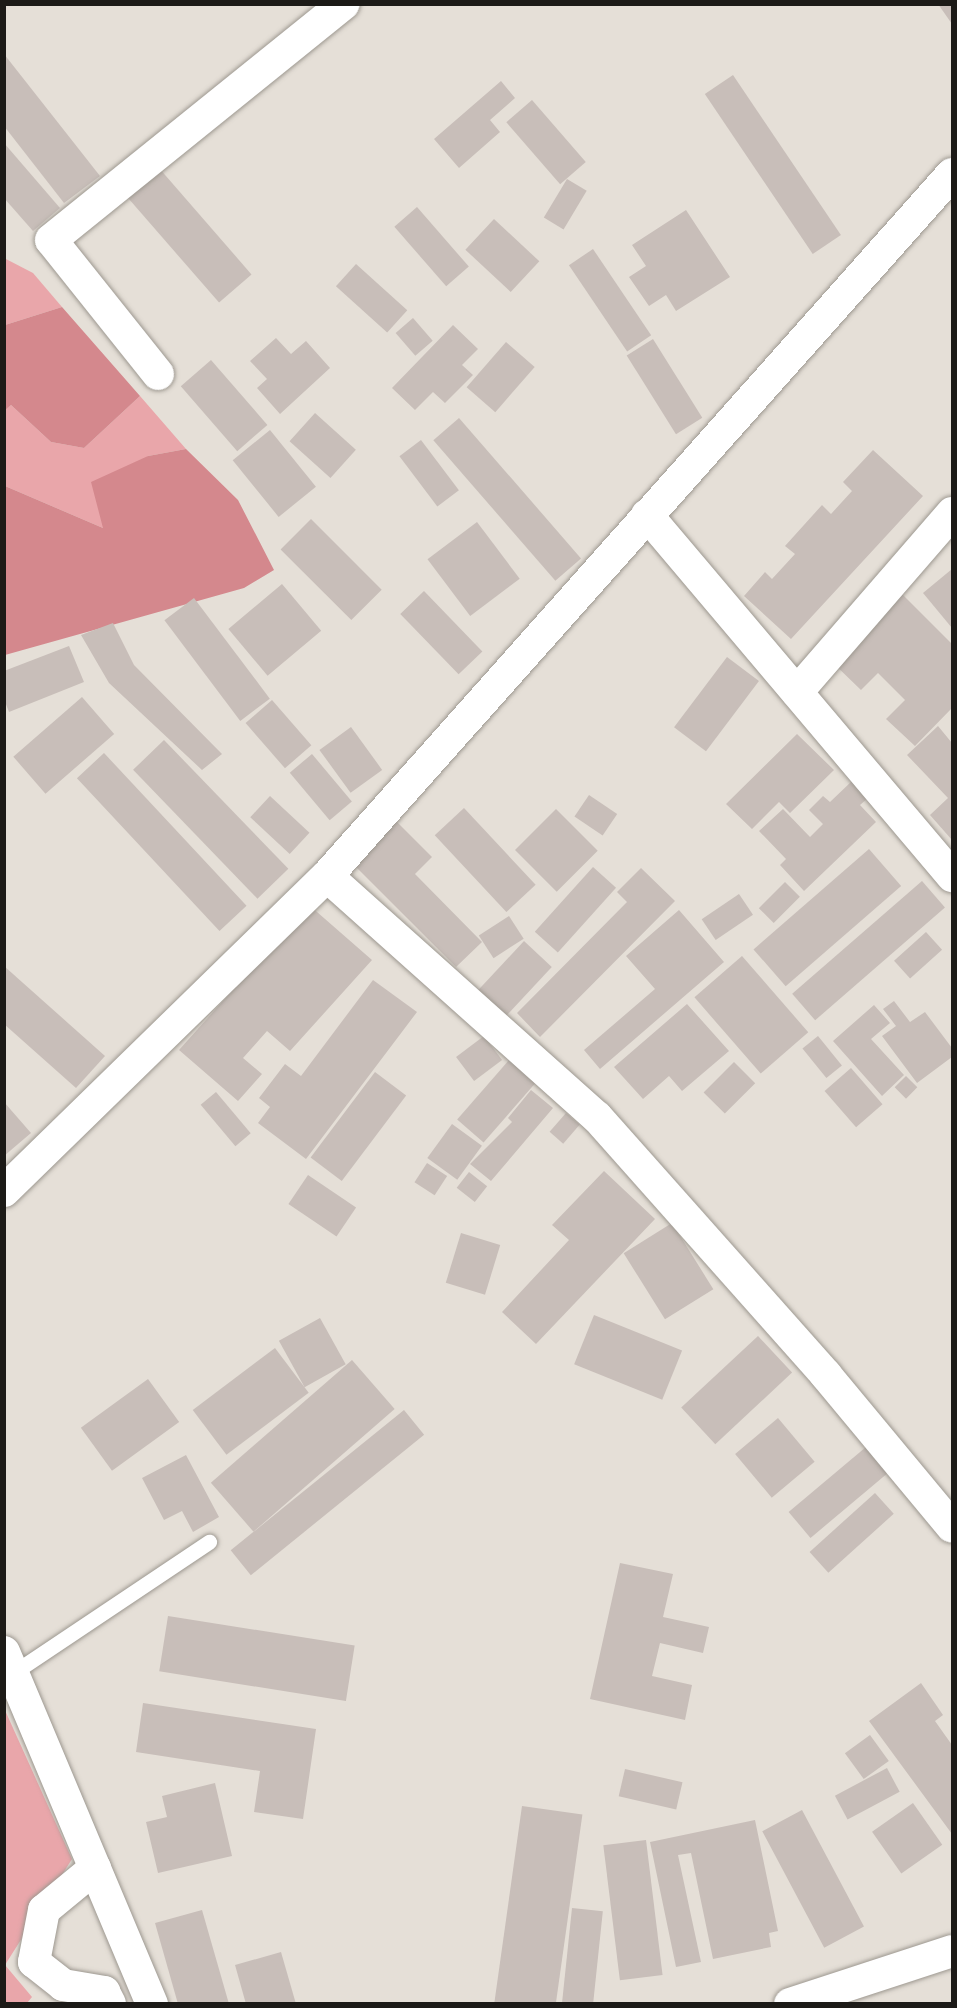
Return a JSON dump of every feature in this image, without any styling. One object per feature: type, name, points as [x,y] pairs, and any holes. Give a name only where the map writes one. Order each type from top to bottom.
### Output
[{"type":"street","points":[[158,374],[51,240],[344,4]]},
{"type":"street","points":[[4,1191],[327,876],[952,174]]},
{"type":"street","points":[[797,692],[952,513]]},
{"type":"street","points":[[647,515],[952,876]]},
{"type":"street","points":[[327,876],[597,1117],[826,1375],[952,1527]]},
{"type":"street","points":[[9,1663],[152,2004]]},
{"type":"street","points":[[95,1868],[44,1910],[34,1962],[63,1985],[104,1992],[110,2004]]},
{"type":"street","points":[[790,2004],[952,1951]]},
{"type":"lane","points":[[9,1663],[209,1542]]},
{"type":"shaded area","points":[[4,258],[33,273],[62,307],[5,325]]},
{"type":"shaded area","points":[[62,307],[140,396],[84,448],[51,442],[11,405],[5,410],[5,325]]},
{"type":"shaded area","points":[[140,396],[186,449],[148,456],[103,528],[5,486],[4,410],[11,405],[51,442],[84,448]]},
{"type":"shaded area","points":[[186,449],[238,500],[274,570],[244,588],[5,655],[5,486],[103,528],[91,482],[148,456]]},
{"type":"shaded area","points":[[4,1708],[72,1859],[5,1965],[32,1997],[27,2003],[5,2003]]},
{"type":"building","points":[[938,4],[952,4],[952,24]]},
{"type":"building","points":[[4,54],[100,176],[64,203],[4,126]]},
{"type":"building","points":[[733,75],[841,235],[813,254],[705,94]]},
{"type":"building","points":[[501,81],[515,98],[490,120],[500,132],[459,168],[434,139]]},
{"type":"building","points":[[532,100],[586,162],[560,184],[506,122]]},
{"type":"building","points":[[4,143],[60,208],[33,231],[4,198]]},
{"type":"building","points":[[159,168],[252,274],[219,303],[127,196]]},
{"type":"building","points":[[567,179],[587,191],[564,229],[544,218]]},
{"type":"building","points":[[417,207],[469,267],[446,286],[394,227]]},
{"type":"building","points":[[686,210],[730,277],[676,311],[666,295],[649,306],[629,277],[646,266],[632,245]]},
{"type":"building","points":[[494,219],[539,261],[511,292],[465,250]]},
{"type":"building","points":[[593,249],[651,335],[627,351],[569,265]]},
{"type":"building","points":[[356,264],[407,310],[387,332],[336,286]]},
{"type":"building","points":[[413,318],[433,341],[415,356],[396,333]]},
{"type":"building","points":[[453,325],[478,349],[462,365],[473,375],[445,403],[433,392],[415,410],[392,388]]},
{"type":"building","points":[[276,338],[291,354],[306,341],[330,368],[280,414],[257,388],[267,379],[250,361]]},
{"type":"building","points":[[653,339],[702,418],[676,434],[627,355]]},
{"type":"building","points":[[506,342],[535,367],[495,412],[467,387]]},
{"type":"building","points":[[211,360],[267,425],[237,451],[181,386]]},
{"type":"building","points":[[315,413],[356,450],[330,478],[290,441]]},
{"type":"building","points":[[459,418],[581,558],[555,581],[433,440]]},
{"type":"building","points":[[270,430],[316,487],[279,517],[233,460]]},
{"type":"building","points":[[421,440],[459,490],[437,507],[399,456]]},
{"type":"building","points":[[873,450],[923,496],[791,639],[744,596],[765,572],[772,579],[795,554],[785,546],[822,505],[831,514],[852,491],[843,482]]},
{"type":"building","points":[[311,519],[382,590],[351,620],[281,549]]},
{"type":"building","points":[[477,522],[520,579],[470,616],[427,559]]},
{"type":"building","points":[[952,569],[952,628],[923,593]]},
{"type":"building","points":[[282,584],[321,631],[268,676],[228,629]]},
{"type":"building","points":[[424,591],[482,651],[459,674],[400,614]]},
{"type":"building","points":[[900,592],[952,644],[952,708],[915,746],[886,719],[905,700],[878,673],[861,690],[831,661]]},
{"type":"building","points":[[194,598],[270,699],[240,721],[164,620]]},
{"type":"building","points":[[113,623],[134,665],[222,754],[202,770],[109,683],[81,635]]},
{"type":"building","points":[[69,646],[84,682],[9,712],[4,699],[4,671]]},
{"type":"building","points":[[727,657],[759,681],[706,751],[674,727]]},
{"type":"building","points":[[82,697],[114,734],[45,794],[13,757]]},
{"type":"building","points":[[272,700],[311,745],[285,768],[246,723]]},
{"type":"building","points":[[938,726],[952,743],[952,840],[930,815],[948,798],[907,755]]},
{"type":"building","points":[[351,727],[382,770],[351,793],[319,750]]},
{"type":"building","points":[[797,734],[834,770],[790,813],[779,802],[752,829],[726,804]]},
{"type":"building","points":[[164,740],[288,869],[257,899],[133,770]]},
{"type":"building","points":[[104,753],[247,906],[219,931],[77,778]]},
{"type":"building","points":[[312,754],[352,801],[330,820],[290,773]]},
{"type":"building","points":[[852,781],[868,798],[860,805],[876,822],[804,891],[780,865],[786,859],[759,831],[783,809],[810,837],[823,824],[809,810],[823,796],[830,802]]},
{"type":"building","points":[[589,795],[617,814],[603,836],[574,817]]},
{"type":"building","points":[[270,796],[309,833],[290,854],[250,817]]},
{"type":"building","points":[[464,808],[536,885],[506,912],[435,835]]},
{"type":"building","points":[[556,809],[598,851],[557,892],[515,850]]},
{"type":"building","points":[[390,815],[432,857],[415,874],[482,942],[456,967],[347,858]]},
{"type":"building","points":[[869,849],[901,886],[786,986],[754,949]]},
{"type":"building","points":[[593,867],[616,888],[558,952],[535,932]]},
{"type":"building","points":[[641,868],[675,901],[540,1037],[517,1013],[627,902],[617,892]]},
{"type":"building","points":[[922,881],[945,907],[815,1020],[792,994]]},
{"type":"building","points":[[785,882],[800,897],[774,923],[759,908]]},
{"type":"building","points":[[739,894],[753,915],[716,940],[702,919]]},
{"type":"building","points":[[309,905],[372,960],[290,1051],[267,1031],[243,1058],[262,1074],[238,1101],[179,1050]]},
{"type":"building","points":[[679,910],[724,962],[600,1069],[584,1050],[655,989],[626,956]]},
{"type":"building","points":[[509,916],[524,939],[494,958],[479,936]]},
{"type":"building","points":[[926,932],[942,950],[910,979],[894,961]]},
{"type":"building","points":[[524,941],[552,967],[506,1016],[478,990]]},
{"type":"building","points":[[742,956],[808,1032],[761,1074],[694,997]]},
{"type":"building","points":[[4,966],[105,1056],[76,1088],[4,1024]]},
{"type":"building","points":[[373,980],[417,1012],[306,1159],[258,1123],[270,1107],[259,1098],[285,1064],[301,1076]]},
{"type":"building","points":[[894,1001],[910,1022],[925,1012],[952,1048],[952,1057],[917,1083],[882,1036],[896,1026],[883,1009]]},
{"type":"building","points":[[687,1004],[729,1051],[682,1091],[669,1076],[643,1099],[614,1067]]},
{"type":"building","points":[[874,1005],[890,1023],[871,1039],[904,1075],[882,1096],[833,1041]]},
{"type":"building","points":[[484,1036],[502,1060],[474,1081],[456,1057]]},
{"type":"building","points":[[818,1036],[842,1066],[826,1078],[802,1049]]},
{"type":"building","points":[[509,1060],[535,1083],[484,1143],[457,1120]]},
{"type":"building","points":[[734,1062],[755,1083],[725,1114],[704,1092]]},
{"type":"building","points":[[851,1068],[882,1104],[856,1127],[825,1091]]},
{"type":"building","points":[[375,1072],[406,1095],[342,1181],[311,1157]]},
{"type":"building","points":[[906,1076],[917,1087],[906,1099],[895,1087]]},
{"type":"building","points":[[531,1090],[553,1108],[491,1181],[470,1164],[512,1122],[508,1118]]},
{"type":"building","points":[[216,1092],[251,1133],[235,1146],[201,1105]]},
{"type":"building","points":[[4,1102],[31,1133],[4,1156]]},
{"type":"building","points":[[566,1113],[580,1125],[563,1144],[550,1132]]},
{"type":"building","points":[[452,1124],[482,1146],[457,1180],[427,1158]]},
{"type":"building","points":[[427,1163],[447,1176],[435,1195],[414,1182]]},
{"type":"building","points":[[604,1171],[655,1219],[536,1344],[502,1312],[569,1240],[552,1225]]},
{"type":"building","points":[[469,1172],[487,1186],[475,1202],[457,1188]]},
{"type":"building","points":[[308,1175],[356,1207],[337,1236],[288,1204]]},
{"type":"building","points":[[672,1223],[713,1289],[665,1319],[624,1253]]},
{"type":"building","points":[[461,1233],[500,1245],[485,1295],[446,1283]]},
{"type":"building","points":[[594,1315],[682,1351],[662,1400],[574,1364]]},
{"type":"building","points":[[320,1318],[346,1364],[305,1387],[279,1341]]},
{"type":"building","points":[[758,1336],[792,1373],[715,1444],[681,1408]]},
{"type":"building","points":[[275,1348],[309,1393],[226,1455],[193,1410]]},
{"type":"building","points":[[352,1360],[395,1409],[254,1532],[211,1483]]},
{"type":"building","points":[[148,1379],[179,1422],[112,1471],[81,1428]]},
{"type":"building","points":[[404,1410],[424,1435],[251,1575],[231,1550]]},
{"type":"building","points":[[778,1418],[815,1462],[772,1498],[735,1454]]},
{"type":"building","points":[[866,1447],[888,1473],[810,1538],[789,1512]]},
{"type":"building","points":[[186,1455],[219,1517],[193,1532],[182,1511],[164,1520],[142,1478]]},
{"type":"building","points":[[875,1493],[894,1514],[828,1573],[810,1552]]},
{"type":"building","points":[[620,1563],[673,1574],[663,1617],[709,1627],[703,1653],[660,1643],[652,1676],[692,1685],[685,1720],[590,1699]]},
{"type":"building","points":[[168,1616],[355,1646],[346,1701],[159,1671]]},
{"type":"building","points":[[921,1683],[943,1715],[935,1721],[952,1745],[952,1834],[869,1721]]},
{"type":"building","points":[[143,1703],[316,1729],[303,1819],[254,1812],[260,1771],[136,1752]]},
{"type":"building","points":[[870,1735],[889,1761],[864,1779],[845,1753]]},
{"type":"building","points":[[887,1768],[900,1792],[848,1820],[835,1796]]},
{"type":"building","points":[[625,1769],[682,1782],[676,1810],[619,1796]]},
{"type":"building","points":[[215,1783],[232,1856],[158,1873],[146,1822],[167,1817],[162,1796]]},
{"type":"building","points":[[913,1803],[942,1845],[901,1873],[872,1832]]},
{"type":"building","points":[[522,1806],[582,1814],[556,2004],[494,2004]]},
{"type":"building","points":[[802,1810],[864,1927],[824,1948],[762,1831]]},
{"type":"building","points":[[755,1820],[778,1931],[769,1933],[771,1947],[713,1959],[691,1853],[678,1855],[701,1962],[676,1967],[650,1842]]},
{"type":"building","points":[[646,1840],[663,1975],[620,1980],[603,1845]]},
{"type":"building","points":[[572,1908],[603,1911],[593,2004],[562,2003]]},
{"type":"building","points":[[202,1910],[229,2004],[178,2004],[155,1923]]},
{"type":"building","points":[[281,1952],[296,2004],[246,2004],[235,1965]]}]
